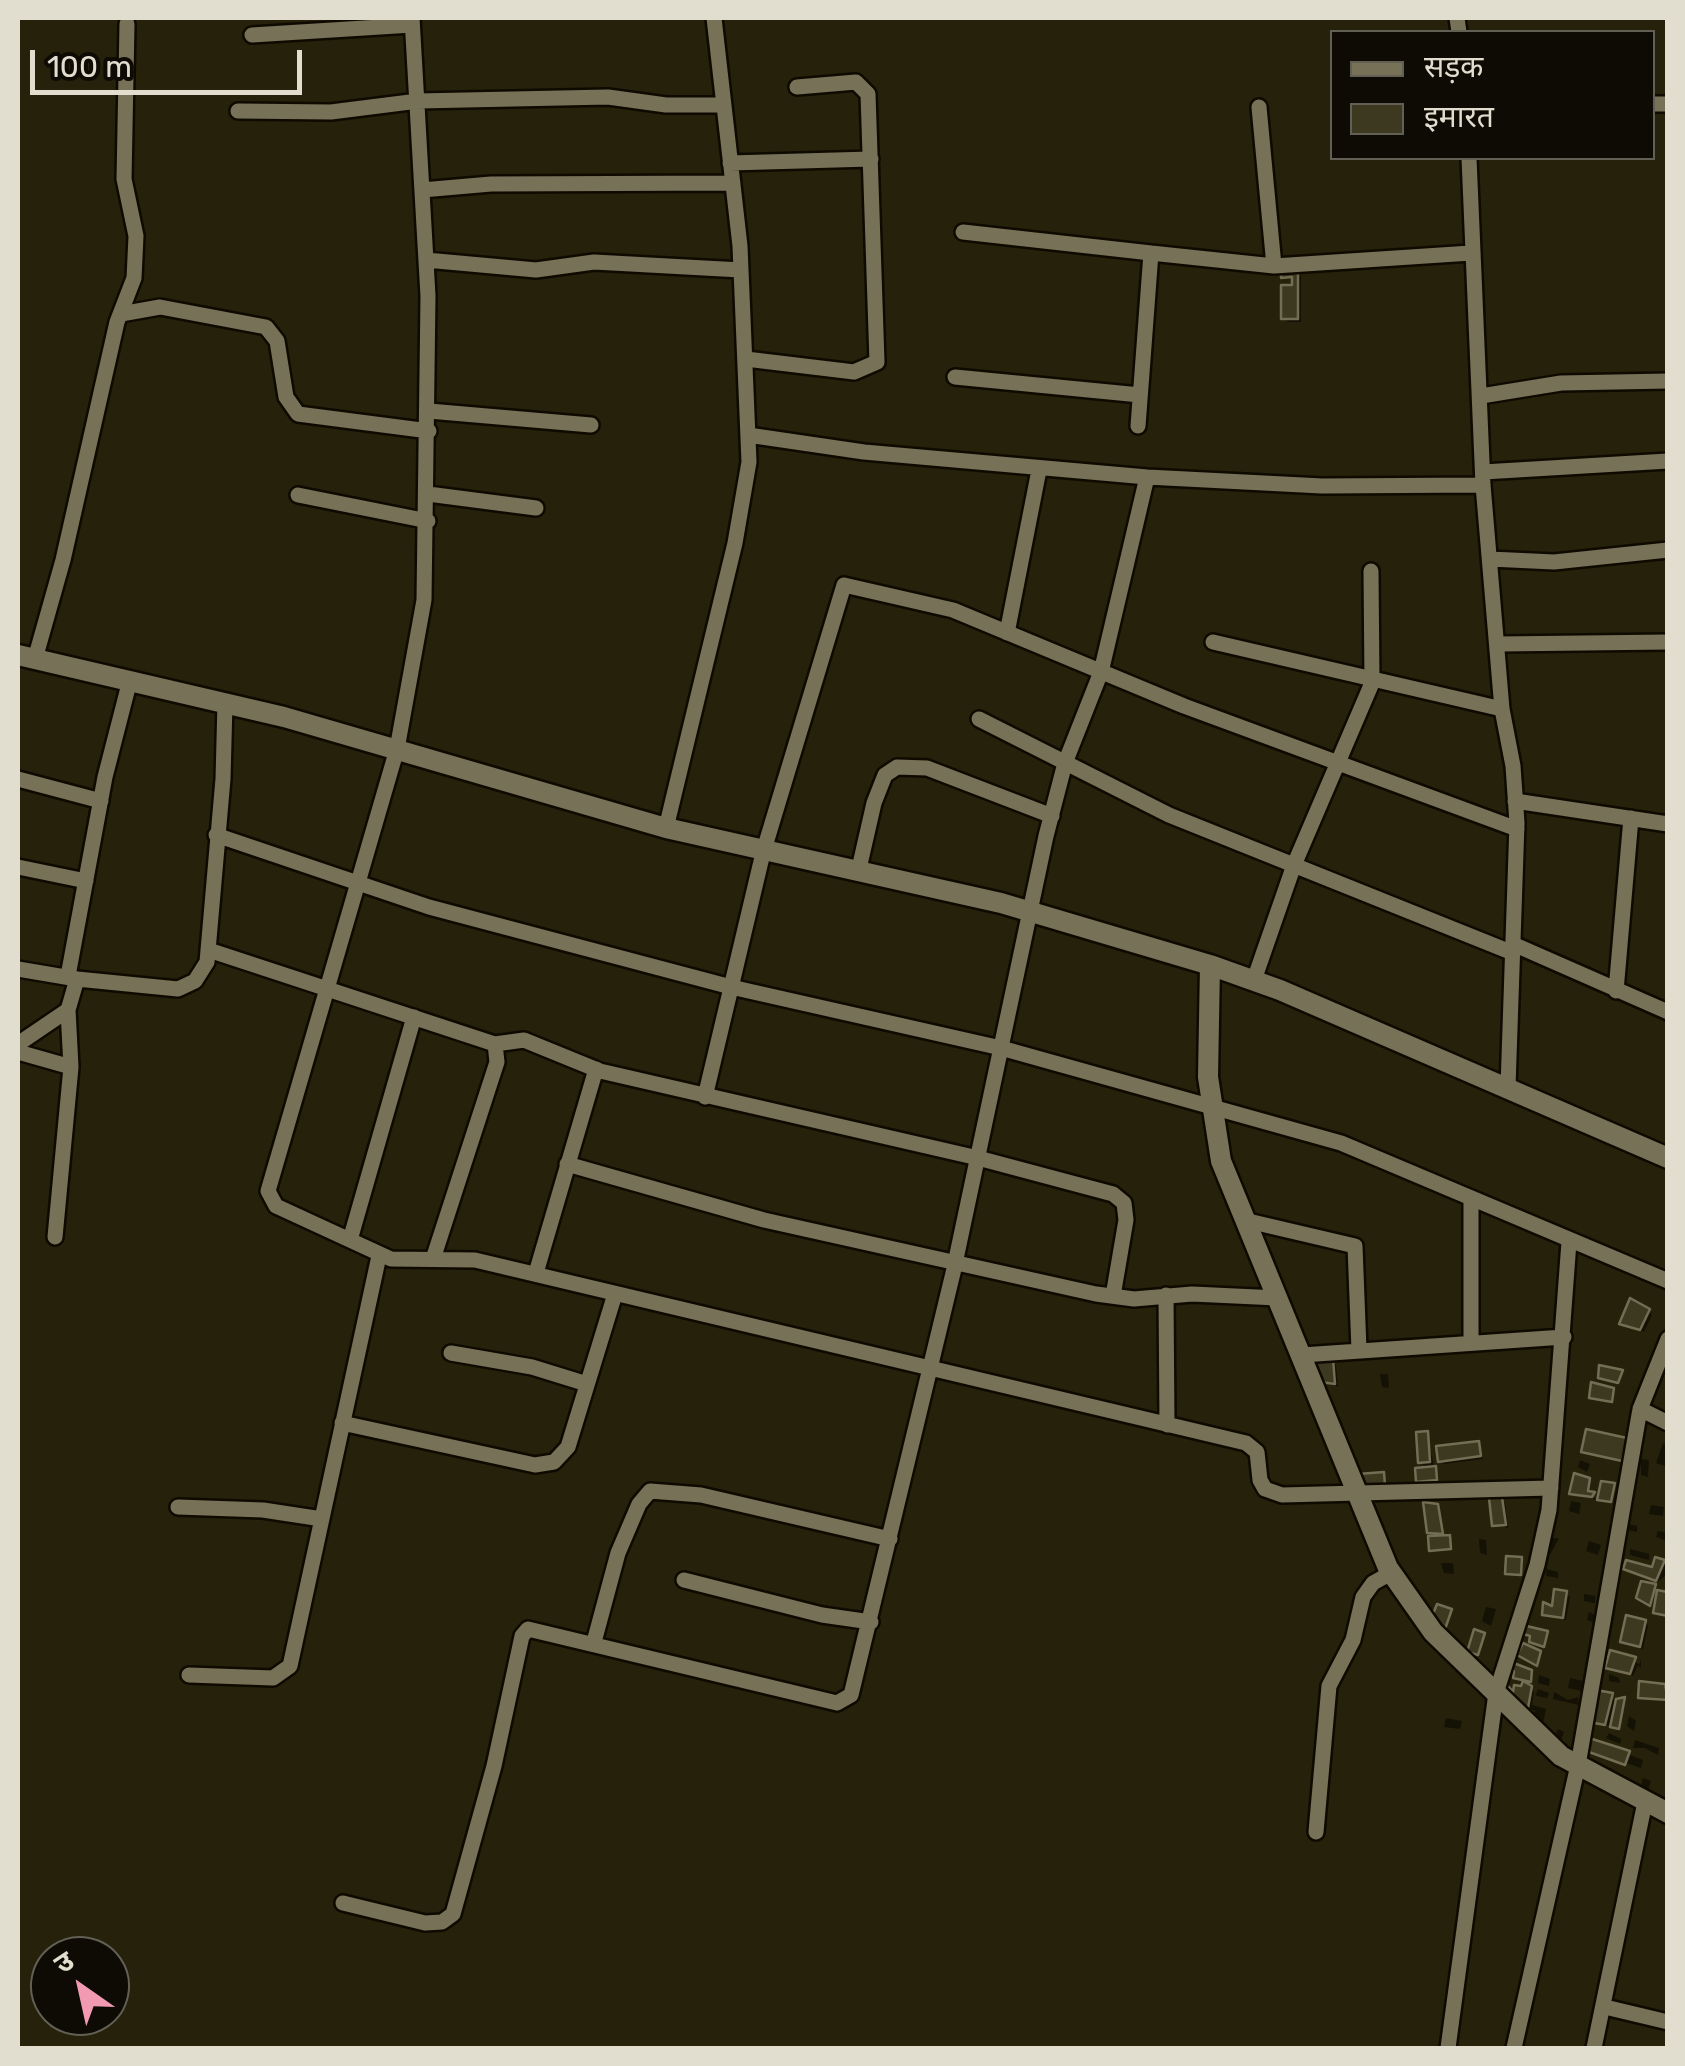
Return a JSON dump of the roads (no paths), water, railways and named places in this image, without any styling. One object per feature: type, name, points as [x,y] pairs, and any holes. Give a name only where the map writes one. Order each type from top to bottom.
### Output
[{"type":"street","points":[[666,828],[735,543],[748,435],[741,270],[714,18]]},
{"type":"street","points":[[252,35],[412,21],[430,411],[424,600],[397,749],[268,1191],[276,1206],[379,1256],[406,1262],[456,1256],[536,1273],[1253,1445],[1260,1480],[1271,1493],[1359,1495],[1551,1488]]},
{"type":"street","points":[[127,24],[124,179],[136,264],[64,560],[26,657],[225,703],[666,828],[1029,911],[1210,965],[1508,1087],[1668,1158]]},
{"type":"street","points":[[746,358],[854,372],[877,362],[872,159],[864,86],[841,81],[797,86]]},
{"type":"street","points":[[238,112],[331,112],[418,101],[608,98],[666,105],[723,105]]},
{"type":"street","points":[[1259,108],[1274,266]]},
{"type":"street","points":[[730,163],[872,159]]},
{"type":"street","points":[[1469,160],[1483,478],[1502,709],[1516,800],[1508,1087]]},
{"type":"street","points":[[422,190],[491,184],[733,183]]},
{"type":"street","points":[[963,232],[1274,266],[1472,253]]},
{"type":"street","points":[[1138,426],[1152,253]]},
{"type":"street","points":[[426,260],[536,270],[594,262],[741,270]]},
{"type":"street","points":[[121,314],[160,307],[266,327],[277,341],[286,397],[298,414],[429,431]]},
{"type":"street","points":[[956,377],[1140,395]]},
{"type":"street","points":[[1482,396],[1561,383],[1668,381]]},
{"type":"street","points":[[430,411],[591,425]]},
{"type":"street","points":[[748,435],[864,452],[1039,470],[1322,486],[1483,478],[1668,461]]},
{"type":"street","points":[[1007,633],[1039,470]]},
{"type":"street","points":[[343,1903],[425,1923],[442,1922],[452,1914],[494,1766],[522,1636],[538,1628],[837,1703],[848,1698],[856,1684],[955,1266],[1029,911],[1066,763],[1101,672],[1147,478]]},
{"type":"street","points":[[428,494],[536,508]]},
{"type":"street","points":[[298,496],[428,521]]},
{"type":"street","points":[[1490,560],[1554,562],[1668,550]]},
{"type":"street","points":[[1254,980],[1294,866],[1372,682],[1371,571]]},
{"type":"street","points":[[704,1097],[763,852],[841,586],[953,610],[1101,672],[1517,829]]},
{"type":"street","points":[[1213,642],[1372,682],[1502,709]]},
{"type":"street","points":[[1499,644],[1668,642]]},
{"type":"street","points":[[56,1238],[70,1067],[68,1010],[86,880],[130,680]]},
{"type":"street","points":[[18,970],[178,989],[195,982],[209,950],[225,703]]},
{"type":"street","points":[[979,719],[1169,815],[1668,1012]]},
{"type":"street","points":[[858,873],[874,803],[885,776],[897,767],[927,768],[1052,816]]},
{"type":"street","points":[[18,779],[101,801]]},
{"type":"street","points":[[1516,800],[1668,824]]},
{"type":"street","points":[[1616,991],[1631,818]]},
{"type":"street","points":[[216,835],[358,885],[731,988],[1001,1048],[1341,1142],[1668,1281]]},
{"type":"street","points":[[18,867],[86,880]]},
{"type":"street","points":[[209,950],[495,1044],[524,1040],[596,1069],[978,1158],[1121,1199],[1126,1220],[1113,1296]]},
{"type":"street","points":[[1210,965],[1211,1105],[1225,1174],[1390,1573],[1432,1632],[1561,1756],[1668,1813]]},
{"type":"street","points":[[18,1044],[68,1010]]},
{"type":"street","points":[[350,1240],[414,1017]]},
{"type":"street","points":[[433,1259],[497,1062],[495,1044]]},
{"type":"street","points":[[18,1052],[70,1067]]},
{"type":"street","points":[[536,1273],[596,1069]]},
{"type":"street","points":[[568,1164],[764,1220],[955,1266],[1113,1296],[1278,1298]]},
{"type":"street","points":[[1471,1199],[1471,1342]]},
{"type":"street","points":[[1244,1220],[1355,1246],[1360,1350]]},
{"type":"street","points":[[1448,2048],[1496,1693],[1537,1565],[1551,1488],[1569,1242]]},
{"type":"street","points":[[189,1675],[273,1678],[286,1672],[293,1657],[379,1256]]},
{"type":"street","points":[[342,1424],[547,1464],[561,1458],[615,1294]]},
{"type":"street","points":[[1166,1295],[1168,1425]]},
{"type":"street","points":[[1302,1355],[1564,1337]]},
{"type":"street","points":[[1514,2048],[1578,1766],[1640,1409],[1668,1339]]},
{"type":"street","points":[[451,1353],[532,1368],[587,1384]]},
{"type":"street","points":[[1640,1409],[1668,1422]]},
{"type":"street","points":[[594,1642],[618,1553],[639,1504],[650,1491],[701,1495],[890,1540]]},
{"type":"street","points":[[178,1506],[263,1510],[322,1519]]},
{"type":"street","points":[[1316,1832],[1332,1678],[1352,1640],[1363,1597],[1373,1583],[1390,1573]]},
{"type":"street","points":[[684,1580],[822,1615],[872,1622]]},
{"type":"street","points":[[1594,2048],[1645,1802]]},
{"type":"street","points":[[1605,2007],[1668,2022]]}]
